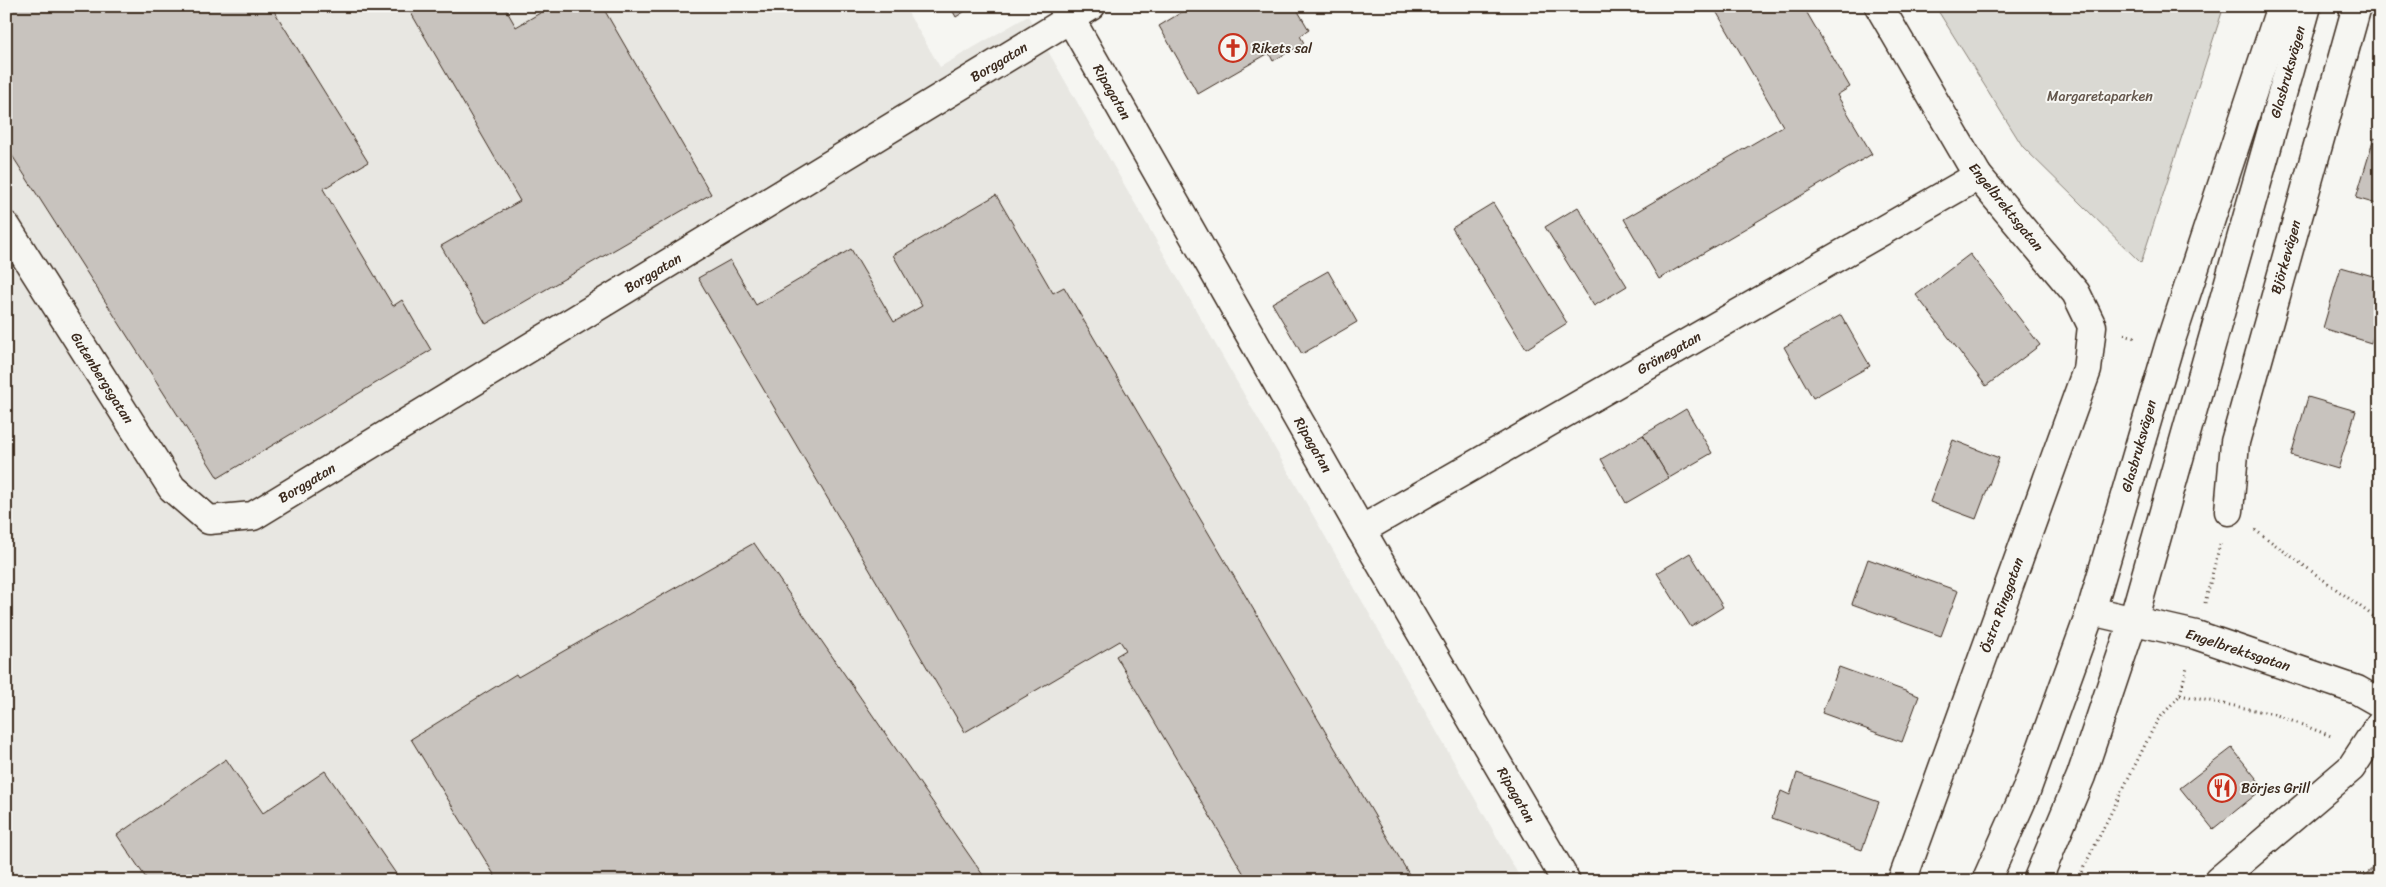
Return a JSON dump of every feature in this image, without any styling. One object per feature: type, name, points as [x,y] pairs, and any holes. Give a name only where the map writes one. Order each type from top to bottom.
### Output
[{"type":"street","name":"Engelbrektsgatan","points":[[1879,6],[1978,176],[2076,293],[2092,326]]},
{"type":"street","name":"Glasbruksvägen","points":[[1986,881],[2026,791],[2091,611],[2168,346],[2281,6]]},
{"type":"street","name":"Glasbruksvägen","points":[[2037,881],[2081,776],[2133,621],[2307,6]]},
{"type":"street","name":"Björkevägen","points":[[2229,511],[2235,442],[2357,6]]},
{"type":"street","name":"Borggatan","points":[[209,520],[253,516],[1075,10]]},
{"type":"street","name":"Ripagatan","points":[[1075,10],[1361,530],[1566,881]]},
{"type":"street","name":"Grönegatan","points":[[1361,530],[1978,176]]},
{"type":"street","name":"Gutenbergsgatan","points":[[6,226],[172,488],[209,520]]},
{"type":"street","name":"Östra Ringgatan","points":[[1902,881],[2087,370],[2092,326]]},
{"type":"street","name":"Engelbrektsgatan","points":[[2091,611],[2196,635],[2357,690],[2380,704]]},
{"type":"street","points":[[2218,881],[2351,768],[2375,732]]},
{"type":"path","points":[[2229,511],[2380,621]]},
{"type":"path","points":[[2077,881],[2157,721],[2180,695],[2274,714],[2326,735],[2375,732]]},
{"type":"shaded area","points":[[6,6],[904,6],[940,67],[1028,16],[1522,881],[6,881]]},
{"type":"green space","name":"Margaretaparken","points":[[1935,6],[2224,6],[2141,263],[2023,147]]},
{"type":"building","points":[[6,6],[271,6],[368,162],[323,189],[393,306],[402,300],[431,350],[218,478],[6,146]]},
{"type":"building","points":[[407,6],[504,6],[516,27],[552,6],[602,6],[711,194],[486,324],[441,246],[520,201]]},
{"type":"building","points":[[950,6],[973,6],[956,17]]},
{"type":"building","name":"Rikets sal","points":[[1192,6],[1295,6],[1309,30],[1300,36],[1304,43],[1273,61],[1269,53],[1198,94],[1159,26]]},
{"type":"building","points":[[1713,6],[1803,6],[1850,87],[1837,95],[1872,154],[1659,279],[1624,219],[1783,126]]},
{"type":"building","points":[[2374,138],[2380,140],[2380,205],[2356,198]]},
{"type":"building","points":[[996,195],[1053,293],[1064,287],[1413,881],[1248,881],[1116,656],[1126,650],[1120,641],[965,732],[698,278],[730,260],[756,305],[851,249],[894,322],[922,306],[893,255]]},
{"type":"building","points":[[1493,203],[1567,323],[1526,349],[1452,228]]},
{"type":"building","points":[[1578,207],[1627,286],[1594,306],[1545,227]]},
{"type":"building","points":[[1970,254],[2040,345],[1986,386],[1916,295]]},
{"type":"building","points":[[2341,267],[2380,278],[2380,315],[2371,343],[2323,328]]},
{"type":"building","points":[[1328,271],[1357,322],[1302,354],[1272,303]]},
{"type":"building","points":[[1841,315],[1870,366],[1813,398],[1784,347]]},
{"type":"building","points":[[2308,397],[2356,411],[2338,469],[2291,455]]},
{"type":"building","points":[[1686,409],[1712,453],[1669,478],[1643,435]]},
{"type":"building","points":[[1643,435],[1669,478],[1626,503],[1601,459]]},
{"type":"building","points":[[1953,440],[1999,458],[1976,519],[1930,502]]},
{"type":"building","points":[[754,543],[987,881],[498,881],[411,739],[516,674],[518,677]]},
{"type":"building","points":[[1690,553],[1723,607],[1691,627],[1657,573]]},
{"type":"building","points":[[1868,559],[1958,591],[1941,636],[1852,604]]},
{"type":"building","points":[[1839,667],[1919,696],[1902,742],[1822,713]]},
{"type":"building","name":"Börjes Grill","points":[[2232,748],[2264,788],[2213,829],[2180,788]]},
{"type":"building","points":[[226,759],[263,813],[325,771],[401,881],[148,881],[117,835]]},
{"type":"building","points":[[1797,773],[1879,802],[1862,850],[1772,818],[1781,791],[1790,795]]},
{"type":"building","points":[[2380,861],[2380,881],[2359,881]]},
{"type":"place","name":"Rikets sal","points":[[1233,48]]},
{"type":"place","name":"Börjes Grill","points":[[2222,788]]}]
